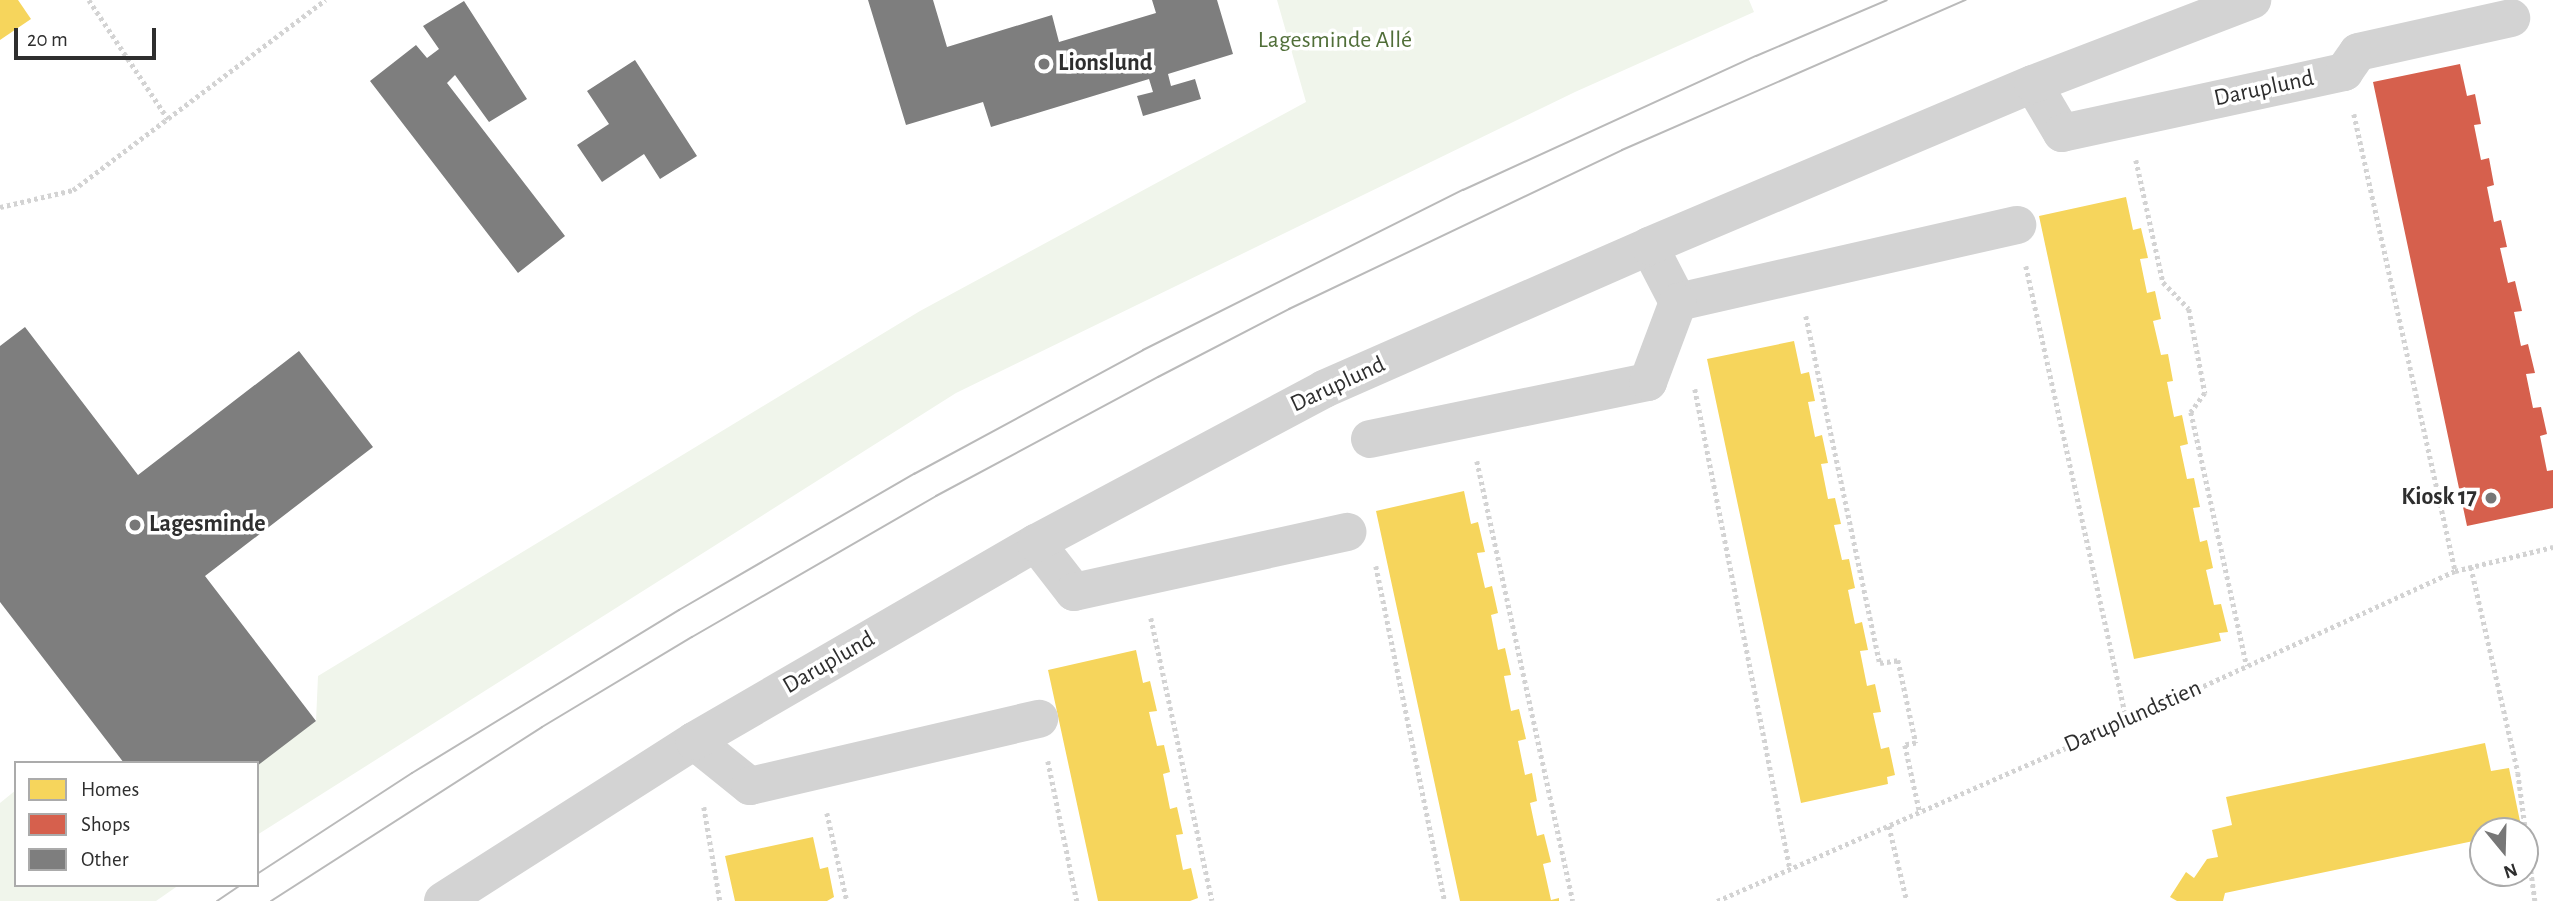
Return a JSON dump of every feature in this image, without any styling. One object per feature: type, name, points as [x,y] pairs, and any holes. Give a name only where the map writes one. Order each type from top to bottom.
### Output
[{"type":"street","name":"Daruplund","points":[[443,901],[694,741],[1036,543],[1324,389],[1649,246],[2033,84],[2252,0]]},
{"type":"street","name":"Daruplund","points":[[2033,84],[2062,133],[2344,72],[2358,52],[2511,18]]},
{"type":"street","points":[[1678,302],[2017,225]]},
{"type":"street","points":[[1370,439],[1648,382],[1678,302],[1649,246]]},
{"type":"street","points":[[1036,543],[1074,592],[1348,532]]},
{"type":"street","points":[[694,741],[750,786],[1039,719]]},
{"type":"path","points":[[89,0],[168,119]]},
{"type":"path","points":[[0,207],[73,190],[325,0]]},
{"type":"path","points":[[2344,72],[2455,571]]},
{"type":"path","points":[[2127,119],[2163,282],[2189,309],[2205,393],[2191,412],[2247,666]]},
{"type":"path","points":[[2017,225],[2127,720]]},
{"type":"path","points":[[1798,275],[1881,663],[1898,660],[1916,743],[1905,745],[1920,813]]},
{"type":"path","points":[[1658,355],[1694,385],[1790,868]]},
{"type":"path","points":[[1468,419],[1573,901]]},
{"type":"path","points":[[1348,532],[1366,517],[1445,901]]},
{"type":"path","name":"Daruplundstien","points":[[1717,901],[1920,813],[2455,571],[2553,547]]},
{"type":"path","points":[[2471,567],[2518,773],[2535,901]]},
{"type":"path","points":[[1142,576],[1212,901]]},
{"type":"path","points":[[1039,719],[1077,901]]},
{"type":"path","points":[[694,741],[718,901]]},
{"type":"path","points":[[818,771],[847,901]]},
{"type":"path","points":[[1889,826],[1907,901]]},
{"type":"green space","name":"Lagesminde Allé","points":[[1277,0],[1749,0],[1754,12],[1575,92],[956,393],[259,834],[259,763],[316,721],[318,676],[920,311],[1306,102]]},
{"type":"green space","points":[[14,792],[14,887],[176,887],[156,901],[0,901],[0,803]]},
{"type":"building: Homes","points":[[0,0],[18,0],[31,19],[0,40]]},
{"type":"building: Homes","points":[[2126,197],[2133,230],[2141,228],[2148,258],[2140,259],[2147,293],[2155,291],[2161,319],[2153,321],[2161,355],[2168,354],[2173,381],[2167,382],[2174,417],[2182,415],[2188,444],[2180,446],[2187,479],[2194,478],[2200,507],[2193,508],[2200,542],[2207,540],[2213,568],[2206,570],[2214,605],[2221,604],[2228,632],[2219,633],[2221,641],[2134,659],[2039,216]]},
{"type":"building: Homes","points":[[1794,341],[1801,374],[1809,372],[1815,401],[1808,402],[1815,437],[1822,435],[1828,463],[1821,464],[1828,499],[1835,498],[1841,524],[1834,525],[1842,560],[1849,559],[1855,588],[1848,590],[1855,624],[1862,622],[1868,650],[1860,651],[1867,686],[1875,684],[1881,712],[1873,713],[1881,749],[1889,747],[1895,775],[1887,777],[1888,784],[1801,803],[1707,359]]},
{"type":"building: Homes","points":[[1464,491],[1471,524],[1478,522],[1485,552],[1477,553],[1485,588],[1492,586],[1498,613],[1491,615],[1498,650],[1505,648],[1511,675],[1504,676],[1511,711],[1519,709],[1526,739],[1518,741],[1525,775],[1532,773],[1537,801],[1530,803],[1537,836],[1544,834],[1551,862],[1543,864],[1551,900],[1559,898],[1559,901],[1460,901],[1376,511]]},
{"type":"building: Homes","points":[[1136,650],[1143,683],[1150,681],[1157,711],[1149,712],[1157,746],[1164,745],[1170,772],[1163,774],[1170,809],[1177,807],[1183,834],[1176,835],[1183,870],[1191,868],[1198,898],[1190,901],[1098,901],[1048,670]]},
{"type":"building: Homes","points":[[2485,743],[2491,771],[2509,768],[2519,817],[2469,817],[2469,842],[2225,893],[2223,901],[2177,901],[2170,897],[2186,872],[2194,878],[2207,859],[2218,857],[2212,830],[2232,825],[2226,797]]},
{"type":"building: Homes","points":[[813,837],[820,869],[828,867],[834,897],[827,901],[735,901],[725,856]]},
{"type":"building: Shops","points":[[2460,64],[2467,96],[2475,94],[2481,124],[2474,125],[2481,160],[2489,158],[2494,185],[2487,187],[2494,222],[2501,220],[2507,247],[2500,248],[2508,283],[2515,281],[2522,311],[2514,312],[2521,346],[2528,344],[2535,373],[2526,374],[2533,408],[2541,407],[2547,434],[2540,436],[2547,471],[2553,470],[2553,508],[2467,526],[2373,82]]},
{"type":"building: Other","name":"Lionslund","points":[[868,0],[933,0],[947,47],[1052,15],[1059,42],[1156,13],[1152,0],[1217,0],[1233,54],[1168,74],[1171,86],[1195,79],[1201,99],[1143,116],[1137,96],[1153,92],[1149,79],[991,127],[983,102],[906,125]]},
{"type":"building: Other","points":[[464,1],[527,99],[489,122],[455,75],[447,83],[565,236],[518,273],[370,81],[416,45],[427,58],[439,49],[423,26]]},
{"type":"building: Other","points":[[635,60],[697,156],[660,179],[644,154],[602,182],[577,145],[609,124],[587,91]]},
{"type":"building: Other","name":"Lagesminde","points":[[25,327],[138,475],[299,351],[373,447],[205,576],[316,721],[259,764],[259,761],[122,761],[0,602],[0,346]]},
{"type":"tram line","points":[[259,873],[412,773],[679,610],[914,474],[1143,350],[1463,190],[1756,56],[1887,0]]},
{"type":"tram line","points":[[271,901],[542,727],[692,637],[936,496],[1158,377],[1289,309],[1622,150],[1966,0]]},
{"type":"tram line","points":[[217,901],[238,887]]},
{"type":"place","name":"Lionslund","points":[[1044,64]]},
{"type":"place","name":"Kiosk 17","points":[[2491,498]]},
{"type":"place","name":"Lagesminde","points":[[135,525]]}]
